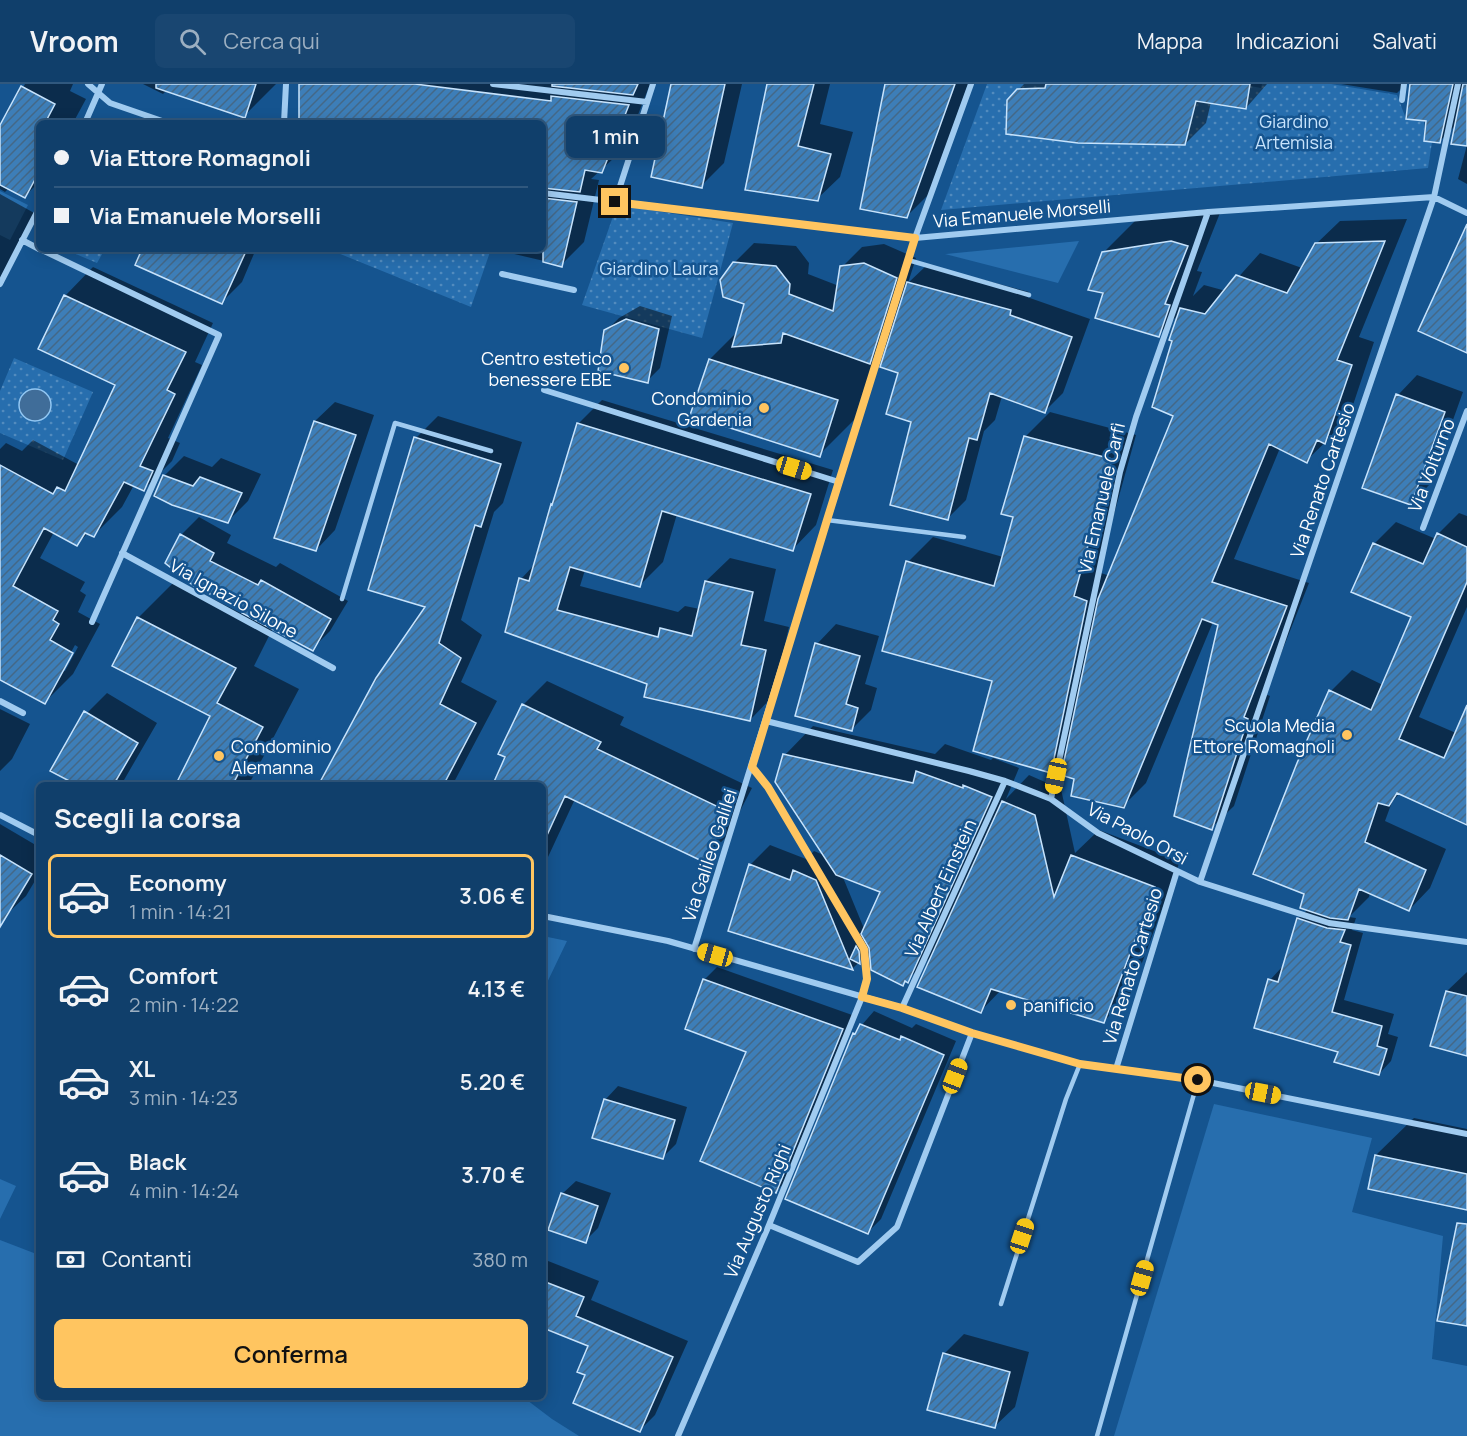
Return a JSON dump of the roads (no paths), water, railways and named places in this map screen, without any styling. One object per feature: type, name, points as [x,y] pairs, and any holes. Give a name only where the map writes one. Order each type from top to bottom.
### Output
[{"type":"street","points":[[88,84],[110,103],[159,120]]},
{"type":"street","points":[[86,120],[102,84]]},
{"type":"street","points":[[284,120],[286,84]]},
{"type":"street","points":[[493,84],[647,102]]},
{"type":"street","points":[[615,202],[653,84]]},
{"type":"street","name":"Via Galileo Galilei","points":[[694,949],[915,238],[971,84]]},
{"type":"street","points":[[1402,100],[1404,84]]},
{"type":"street","name":"Via Renato Cartesio","points":[[1200,882],[1434,197],[1458,84]]},
{"type":"street","name":"Via Emanuele Morselli","points":[[546,193],[915,238],[1208,212],[1434,197]]},
{"type":"street","points":[[1434,197],[1467,213]]},
{"type":"street","name":"Via Emanuele Carfì","points":[[1051,799],[1120,472],[1136,417],[1208,212]]},
{"type":"street","points":[[0,284],[36,214]]},
{"type":"street","points":[[22,240],[36,247]]},
{"type":"street","points":[[45,252],[219,335],[92,622]]},
{"type":"street","points":[[502,274],[574,290]]},
{"type":"street","points":[[544,390],[839,482]]},
{"type":"street","name":"Via Volturno","points":[[1422,528],[1467,411]]},
{"type":"street","name":"Via Ignazio Silone","points":[[122,553],[333,668]]},
{"type":"street","points":[[0,701],[23,713]]},
{"type":"street","name":"Via Paolo Orsi","points":[[766,721],[1005,782],[1051,799],[1098,833],[1200,882],[1329,923],[1467,942]]},
{"type":"street","name":"Via Augusto Righi","points":[[678,1436],[769,1225],[862,997],[867,979],[864,949],[768,787],[752,767]]},
{"type":"street","name":"Via Albert Einstein","points":[[902,1008],[1005,782]]},
{"type":"street","points":[[0,815],[36,833]]},
{"type":"street","name":"Via Renato Cartesio","points":[[1116,1069],[1177,871]]},
{"type":"street","points":[[546,917],[668,941],[902,1008],[972,1033],[1080,1064],[1198,1080],[1467,1134]]},
{"type":"street","points":[[769,1225],[858,1262],[897,1227],[972,1033]]},
{"type":"lane","points":[[908,260],[1029,296]]},
{"type":"lane","points":[[342,599],[395,423],[491,451]]},
{"type":"lane","points":[[827,520],[964,537]]},
{"type":"lane","points":[[1000,1304],[1066,1099],[1080,1064]]},
{"type":"lane","points":[[1097,1436],[1198,1080]]},
{"type":"place","name":"Centro estetico benessere EBE","points":[[624,368]]},
{"type":"place","name":"Condominio Gardenia","points":[[764,408]]},
{"type":"place","name":"Scuola Media Ettore Romagnoli","points":[[1347,735]]},
{"type":"place","name":"Condominio Alemanna","points":[[219,756]]},
{"type":"place","name":"panificio","points":[[1011,1005]]},
{"type":"park label","name":"Giardino Artemisia","points":[[1294,131]]},
{"type":"park label","name":"Giardino Laura","points":[[659,268]]}]
